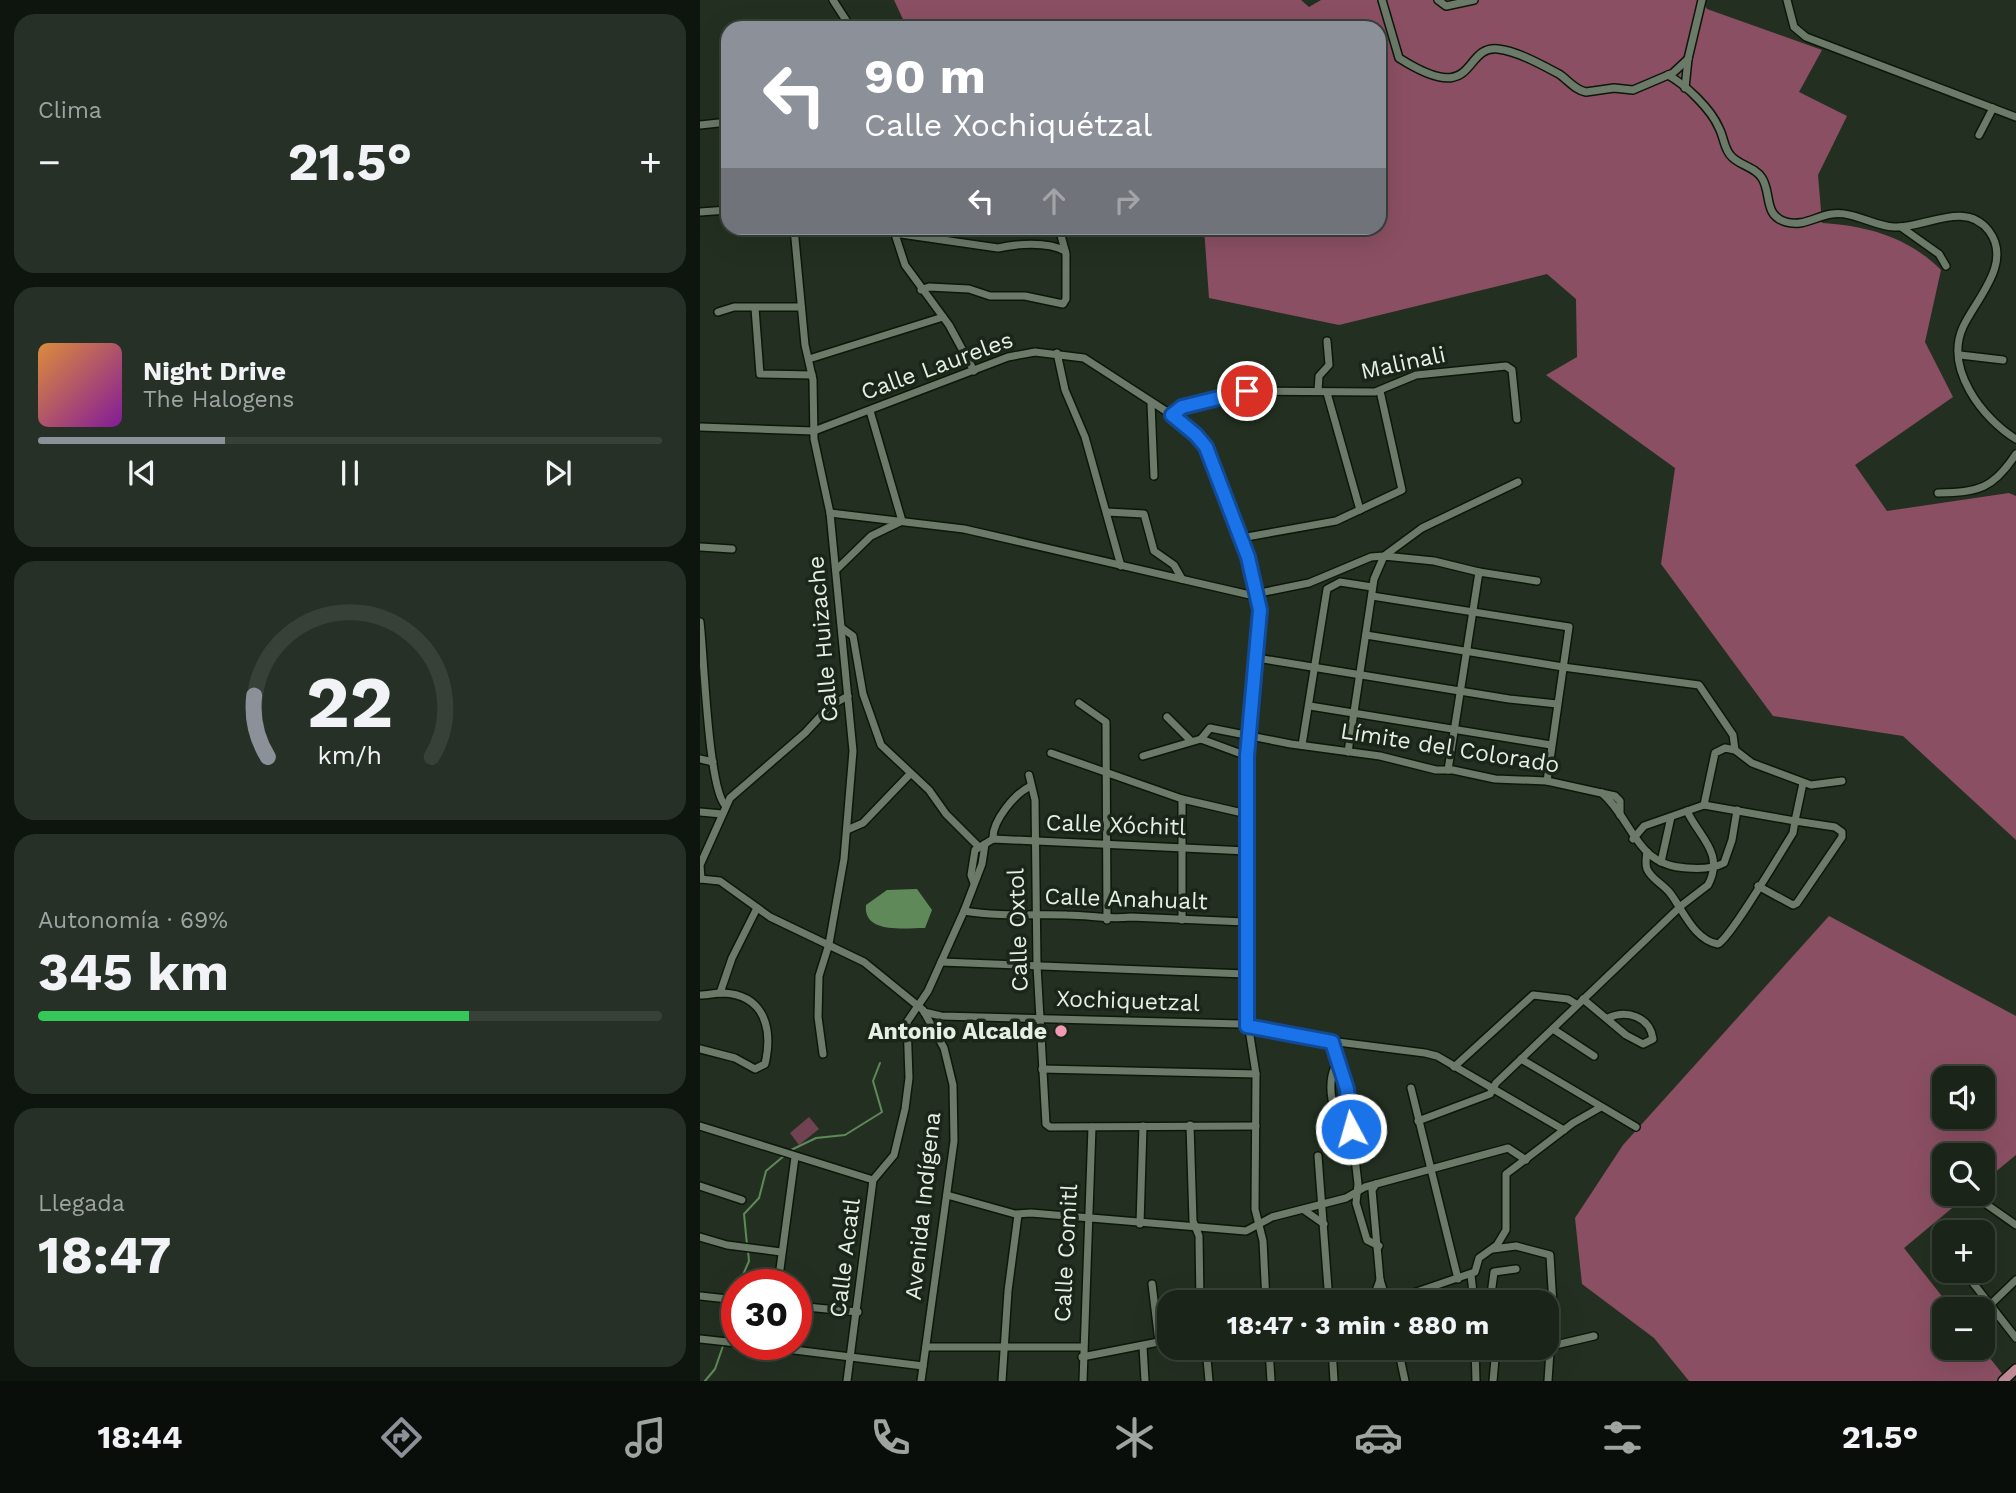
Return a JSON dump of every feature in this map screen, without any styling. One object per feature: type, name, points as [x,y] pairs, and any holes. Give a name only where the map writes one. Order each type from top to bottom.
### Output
[{"type":"main road","points":[[2003,1381],[2016,1369]]},
{"type":"street","points":[[833,0],[847,21]]},
{"type":"street","points":[[1382,0],[1399,58],[1443,79],[1456,78],[1479,55],[1494,49],[1513,53],[1557,73],[1583,92],[1614,88],[1633,90],[1668,75],[1688,59]]},
{"type":"street","points":[[1438,0],[1446,6],[1474,0]]},
{"type":"street","points":[[1685,88],[1688,59],[1702,0]]},
{"type":"street","points":[[1787,0],[1794,27],[1806,37],[2016,117]]},
{"type":"street","points":[[1668,75],[1685,88],[1716,121],[1731,156],[1761,177],[1768,206],[1775,216],[1796,224],[1840,213],[1884,226],[1901,227],[1958,216],[1985,226],[1994,239],[1997,254],[1994,269],[1963,327],[1959,355],[1965,381],[1978,405],[1990,419],[2016,439]]},
{"type":"street","points":[[1979,135],[1993,108]]},
{"type":"street","points":[[700,125],[721,123]]},
{"type":"street","points":[[700,212],[721,210]]},
{"type":"street","points":[[1901,227],[1939,254],[1946,266]]},
{"type":"street","name":"Calle Huizache","points":[[795,235],[808,359],[812,374],[814,431],[830,513],[853,768],[847,830],[829,944],[818,981],[818,1017],[823,1054]]},
{"type":"street","points":[[894,235],[899,253],[921,290],[943,317],[974,371]]},
{"type":"street","points":[[922,235],[998,248],[1010,243],[1057,247],[1065,251]]},
{"type":"street","points":[[921,290],[929,287],[969,289],[990,296],[1025,296],[1063,304],[1066,299],[1065,251],[1061,235]]},
{"type":"street","points":[[718,312],[734,307],[802,307]]},
{"type":"street","points":[[755,308],[760,374],[812,374]]},
{"type":"street","points":[[808,359],[943,317]]},
{"type":"street","points":[[1327,341],[1329,365],[1319,376],[1322,392],[1360,510]]},
{"type":"street","name":"Calle Laureles","points":[[700,427],[814,431],[1022,353],[1057,353],[1090,361],[1172,415],[1204,443],[1241,538],[1260,610],[1247,756],[1245,974],[1247,1026],[1256,1074],[1255,1209],[1263,1241],[1265,1290]]},
{"type":"street","points":[[1057,353],[1065,390],[1085,438],[1121,566]]},
{"type":"street","points":[[1959,355],[2003,360]]},
{"type":"street","name":"Malinali","points":[[1172,415],[1182,407],[1241,391],[1380,391],[1398,380],[1416,375],[1508,366],[1512,370],[1517,419]]},
{"type":"street","points":[[1241,538],[1336,520],[1403,488],[1380,391]]},
{"type":"street","points":[[1151,403],[1154,476]]},
{"type":"street","points":[[870,411],[902,521]]},
{"type":"street","points":[[1938,492],[1987,486],[2003,475],[2016,454]]},
{"type":"street","points":[[1348,752],[1375,573],[1384,556],[1415,533],[1452,512],[1518,482]]},
{"type":"street","points":[[1107,512],[1138,513],[1147,517],[1149,539],[1154,551],[1174,565],[1182,579]]},
{"type":"street","points":[[830,513],[964,529],[1256,595],[1323,577],[1371,557],[1384,556],[1434,561],[1479,572],[1537,581]]},
{"type":"street","points":[[836,570],[871,536],[902,521]]},
{"type":"street","points":[[700,547],[732,550]]},
{"type":"street","points":[[1448,770],[1479,572]]},
{"type":"street","points":[[1302,745],[1329,586],[1323,577]]},
{"type":"street","points":[[1329,586],[1342,582],[1372,591],[1568,626],[1571,632],[1557,704],[1557,724],[1551,745],[1547,781]]},
{"type":"street","points":[[700,622],[710,750],[719,795],[725,805]]},
{"type":"street","points":[[842,628],[853,636],[863,694],[879,741],[982,845]]},
{"type":"street","points":[[1366,635],[1563,667],[1699,685],[1732,735],[1735,750]]},
{"type":"street","points":[[1257,658],[1557,704]]},
{"type":"street","points":[[701,879],[700,864],[725,805],[830,706],[848,696]]},
{"type":"street","points":[[1079,703],[1106,722],[1107,920]]},
{"type":"street","points":[[1310,706],[1551,745]]},
{"type":"street","points":[[1167,717],[1191,741]]},
{"type":"street","name":"Límite del Colorado","points":[[1201,739],[1209,727],[1302,745],[1380,756],[1436,770],[1495,779],[1547,781],[1602,792],[1618,798],[1620,815],[1633,839]]},
{"type":"street","points":[[1143,756],[1201,739],[1247,756]]},
{"type":"street","points":[[1704,805],[1715,753],[1725,748],[1735,750],[1752,763],[1803,783],[1821,786],[1842,781]]},
{"type":"street","points":[[1051,753],[1182,799],[1247,814]]},
{"type":"street","points":[[700,759],[714,763]]},
{"type":"street","points":[[847,830],[863,823],[910,774]]},
{"type":"street","name":"Calle Oxtol","points":[[1029,775],[1035,800],[1035,916],[1047,1126],[1092,1127]]},
{"type":"street","points":[[1647,852],[1648,871],[1670,893],[1678,909],[1707,940],[1720,943],[1733,929],[1793,833],[1803,783]]},
{"type":"street","points":[[918,1005],[928,991],[964,911],[974,883],[982,845],[993,839],[994,828],[1003,813],[1031,786]]},
{"type":"street","points":[[1182,799],[1182,920]]},
{"type":"street","points":[[1737,810],[1724,863],[1713,868],[1674,867],[1661,862],[1633,839],[1644,826],[1704,805],[1737,810],[1837,828],[1843,835],[1797,903],[1793,905],[1758,886]]},
{"type":"street","points":[[700,811],[722,814]]},
{"type":"street","points":[[1418,1121],[1488,1096],[1496,1083],[1576,1004],[1678,909],[1708,885],[1713,868],[1710,845],[1694,826],[1687,811]]},
{"type":"street","points":[[1661,862],[1671,817]]},
{"type":"street","name":"Calle Xóchitl","points":[[993,839],[1107,842],[1247,851]]},
{"type":"street","name":"Avenida Indígena","points":[[701,879],[720,881],[757,908],[864,962],[918,1005],[944,1048],[953,1086],[954,1141],[921,1381]]},
{"type":"street","points":[[720,993],[732,958],[757,908]]},
{"type":"street","name":"Calle Anahualt","points":[[964,911],[1035,916],[1073,915],[1107,920],[1131,917],[1245,922]]},
{"type":"street","points":[[941,962],[1245,974]]},
{"type":"street","points":[[700,995],[720,993],[745,1000],[766,1018],[768,1041],[765,1064],[755,1069],[735,1058],[704,1050]]},
{"type":"street","points":[[1454,1067],[1533,995],[1568,999],[1576,1004]]},
{"type":"street","points":[[1583,999],[1640,1044],[1653,1039],[1648,1027],[1633,1014],[1623,1013],[1608,1018]]},
{"type":"street","name":"Calle Acatl","points":[[846,1381],[852,1357],[873,1180],[891,1161],[901,1128],[909,1078],[906,1022],[918,1005]]},
{"type":"street","name":"Xochiquetzal","points":[[924,1012],[941,1016],[1247,1026],[1332,1042],[1425,1053],[1437,1056],[1564,1130]]},
{"type":"street","points":[[1553,1029],[1594,1056]]},
{"type":"street","points":[[1332,1042],[1347,1089],[1356,1203],[1368,1242],[1379,1246]]},
{"type":"street","points":[[1521,1059],[1636,1127]]},
{"type":"street","points":[[1337,1063],[1333,1073],[1332,1096],[1338,1122],[1354,1154]]},
{"type":"street","points":[[1042,1069],[1256,1074]]},
{"type":"street","points":[[1411,1088],[1429,1170],[1458,1279]]},
{"type":"street","points":[[1332,1096],[1350,1111]]},
{"type":"street","points":[[1493,1249],[1507,1226],[1505,1177],[1564,1130],[1601,1107]]},
{"type":"street","points":[[1189,1125],[1196,1228],[1199,1236],[1200,1290]]},
{"type":"street","points":[[700,1126],[873,1180]]},
{"type":"street","points":[[1140,1224],[1143,1126]]},
{"type":"street","points":[[1092,1127],[1256,1126]]},
{"type":"street","name":"Calle Comitl","points":[[1083,1381],[1082,1347],[1092,1127]]},
{"type":"street","points":[[947,1195],[1018,1215],[1031,1213],[1246,1231],[1258,1224],[1346,1198],[1376,1184],[1508,1148],[1526,1160]]},
{"type":"street","points":[[1318,1156],[1328,1290]]},
{"type":"street","points":[[779,1269],[795,1157]]},
{"type":"street","points":[[1376,1184],[1372,1195],[1383,1290]]},
{"type":"street","points":[[700,1186],[742,1200]]},
{"type":"street","points":[[1989,1206],[2016,1225]]},
{"type":"street","points":[[1304,1210],[1324,1224]]},
{"type":"street","points":[[1002,1381],[1018,1215]]},
{"type":"street","points":[[700,1237],[781,1252]]},
{"type":"street","points":[[1474,1290],[1473,1272],[1479,1258],[1493,1249],[1516,1246],[1550,1255],[1550,1290]]},
{"type":"street","points":[[1492,1290],[1494,1272],[1516,1269]]},
{"type":"street","points":[[1424,1290],[1473,1272]]},
{"type":"street","points":[[1376,1290],[1380,1280]]},
{"type":"street","points":[[1995,1300],[2016,1280]]},
{"type":"street","points":[[1974,1283],[1985,1297]]},
{"type":"street","points":[[1152,1284],[1157,1325]]},
{"type":"street","points":[[700,1296],[721,1298]]},
{"type":"street","points":[[812,1308],[858,1312]]},
{"type":"street","points":[[1995,1309],[2016,1338]]},
{"type":"street","points":[[1559,1345],[1594,1336]]},
{"type":"street","points":[[700,1339],[721,1341]]},
{"type":"street","points":[[1082,1357],[1157,1342]]},
{"type":"street","points":[[1143,1346],[1145,1381]]},
{"type":"street","points":[[926,1347],[1082,1347]]},
{"type":"street","points":[[812,1352],[923,1366]]},
{"type":"street","points":[[1207,1360],[1209,1381]]},
{"type":"street","points":[[1270,1360],[1271,1381]]},
{"type":"street","points":[[1333,1360],[1334,1381]]},
{"type":"street","points":[[1401,1360],[1405,1381]]},
{"type":"street","points":[[1475,1360],[1476,1381]]},
{"type":"street","points":[[1493,1381],[1495,1360]]},
{"type":"street","points":[[1548,1381],[1549,1360]]},
{"type":"shaded area","points":[[894,0],[1301,0],[1309,7],[1321,0],[1702,0],[1707,9],[1822,50],[1799,92],[1847,116],[1818,175],[1822,223],[1871,230],[1886,235],[1915,249],[1941,270],[1925,342],[1953,397],[1855,465],[1887,511],[2009,493],[2016,496],[2016,840],[1903,736],[1773,716],[1661,564],[1675,468],[1546,375],[1577,357],[1576,299],[1547,274],[1339,325],[1209,298],[1204,235],[1386,235],[1386,21],[904,21]]},
{"type":"shaded area","points":[[917,889],[932,910],[925,928],[887,927],[871,921],[866,905],[887,890]]},
{"type":"shaded area","points":[[1829,916],[2016,1016],[2016,1155],[1995,1172],[1995,1143],[1932,1143],[1932,1206],[1955,1206],[1938,1220],[1932,1220],[1932,1225],[1904,1248],[1943,1297],[1932,1297],[1932,1360],[1991,1360],[2008,1381],[1689,1381],[1654,1338],[1582,1284],[1575,1218],[1623,1145]]},
{"type":"shaded area","points":[[809,1117],[819,1129],[799,1145],[790,1133]]},
{"type":"waterway","points":[[789,1151],[816,1138],[845,1135],[882,1112],[873,1081],[880,1063]]},
{"type":"waterway","points":[[747,1245],[744,1214],[759,1198],[766,1171],[785,1155]]},
{"type":"waterway","points":[[746,1269],[749,1261],[748,1251]]},
{"type":"waterway","points":[[705,1381],[715,1369],[721,1352]]},
{"type":"place","name":"Antonio Alcalde","points":[[1061,1031]]},
{"type":"route","points":[[1247,391],[1182,407],[1172,415],[1206,447],[1248,557],[1253,587],[1260,606],[1252,723],[1247,756],[1247,1026],[1256,1030],[1332,1042],[1347,1089],[1351,1129]]}]
